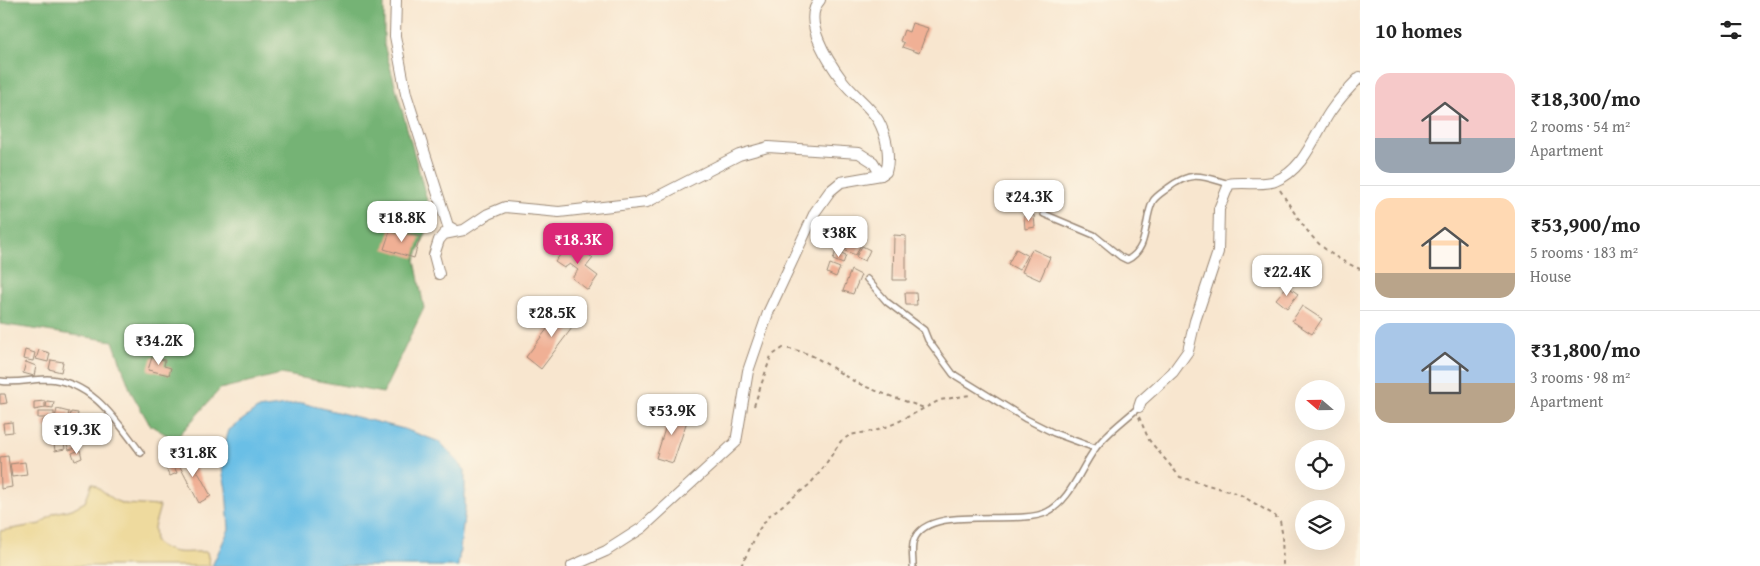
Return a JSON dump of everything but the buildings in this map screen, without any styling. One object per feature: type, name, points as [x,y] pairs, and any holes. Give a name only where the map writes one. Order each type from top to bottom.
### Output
[{"type":"street","points":[[396,0],[395,36],[406,94],[448,226],[455,230]]},
{"type":"street","points":[[572,566],[606,551],[642,528],[736,442],[748,371],[793,256],[815,212],[830,191],[841,182],[881,176],[886,172],[889,162],[885,139],[878,119],[842,80],[818,40],[813,24],[815,6],[820,0]]},
{"type":"street","points":[[1139,407],[1141,401],[1174,372],[1188,351],[1194,321],[1218,252],[1219,209],[1229,184],[1240,182],[1274,182],[1295,169],[1302,161],[1330,111],[1360,77]]},
{"type":"street","points":[[440,274],[434,255],[439,240],[444,234],[455,230],[464,230],[488,214],[505,206],[558,212],[647,202],[739,155],[768,147],[859,153],[873,162],[881,176]]},
{"type":"lane","points":[[1044,214],[1086,231],[1127,260],[1138,251],[1143,241],[1153,202],[1174,183],[1186,177],[1196,175],[1229,184]]},
{"type":"lane","points":[[867,279],[887,302],[924,330],[928,340],[953,374],[1054,433],[1095,448]]},
{"type":"lane","points":[[0,381],[12,383],[46,379],[76,384],[94,397],[114,416],[141,453]]},
{"type":"lane","points":[[913,566],[914,540],[917,534],[932,525],[962,516],[1024,518],[1047,512],[1064,497],[1095,448],[1139,407]]},
{"type":"path","points":[[1274,182],[1308,234],[1324,250],[1360,269]]},
{"type":"path","points":[[751,414],[771,356],[783,348],[799,350],[815,356],[854,381],[924,408]]},
{"type":"path","points":[[742,566],[760,528],[770,515],[809,485],[841,441],[850,435],[878,430],[896,423],[940,400],[985,393]]},
{"type":"path","points":[[1139,407],[1140,423],[1148,440],[1180,477],[1239,494],[1274,514],[1280,521],[1282,532],[1283,566]]},
{"type":"green space","points":[[0,0],[384,0],[384,45],[432,218],[415,260],[424,308],[383,393],[281,374],[220,389],[175,440],[150,425],[131,392],[113,341],[0,324]]},
{"type":"sand","points":[[92,483],[116,501],[125,504],[160,506],[154,527],[155,542],[168,550],[207,552],[210,566],[0,566],[0,531],[40,524],[54,513],[72,509],[85,502]]},
{"type":"water","points":[[302,403],[404,429],[440,442],[465,470],[465,509],[458,566],[212,566],[229,529],[226,489],[220,460],[229,430],[257,409]]}]
